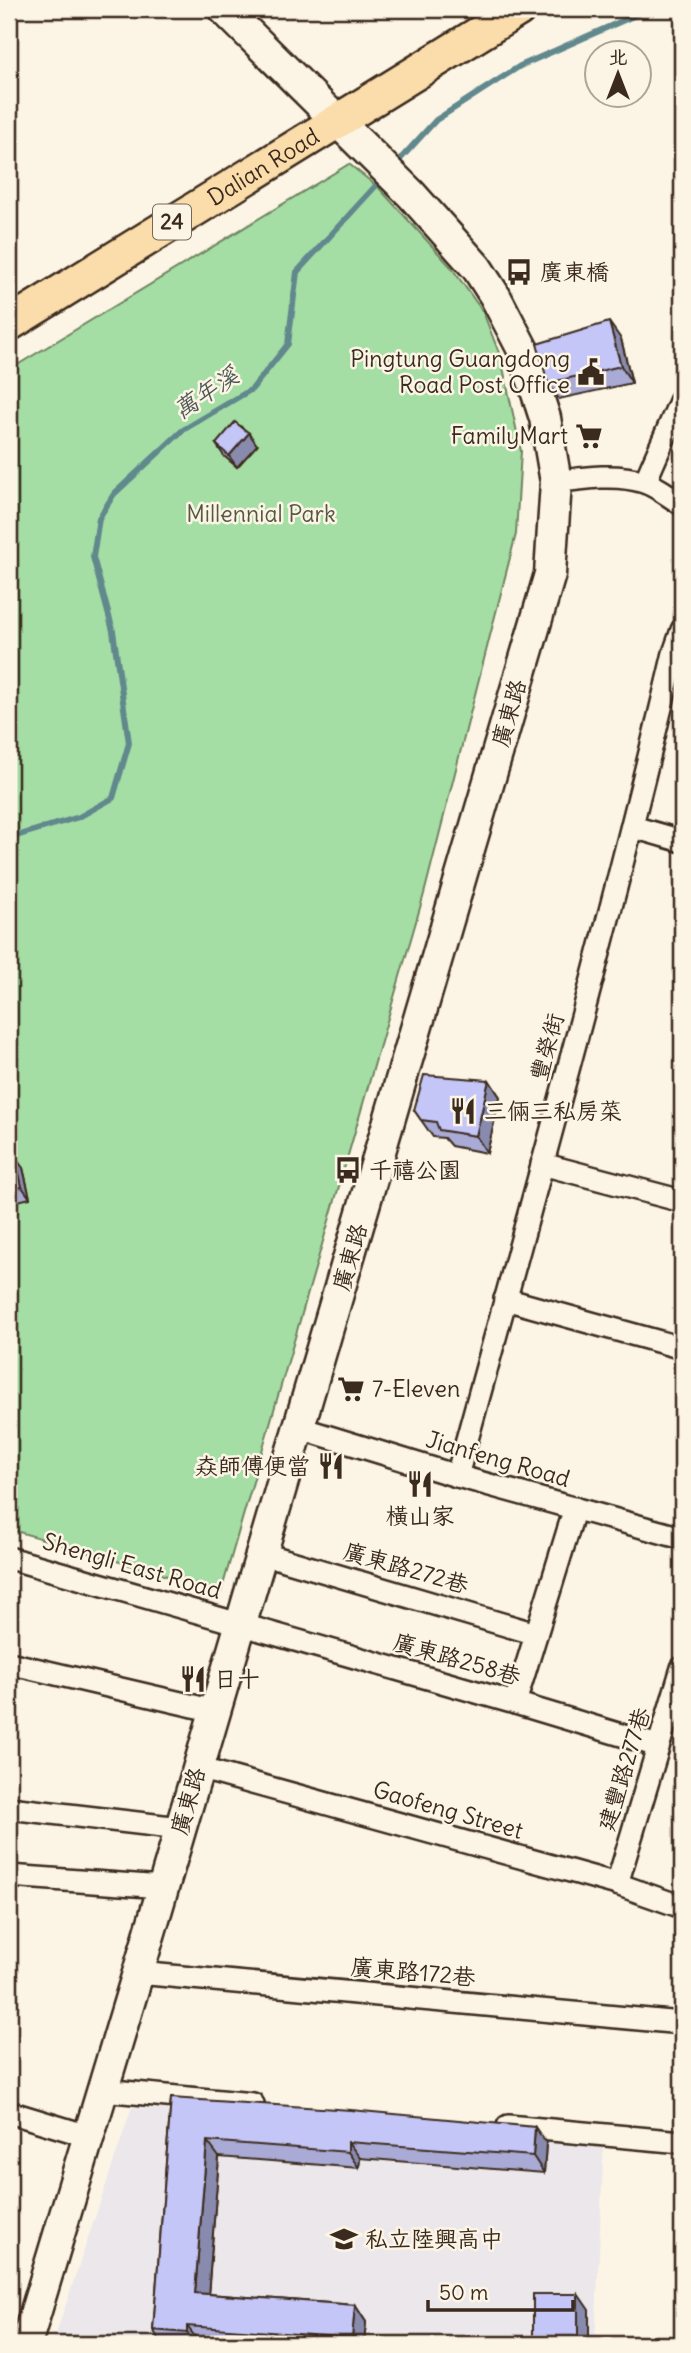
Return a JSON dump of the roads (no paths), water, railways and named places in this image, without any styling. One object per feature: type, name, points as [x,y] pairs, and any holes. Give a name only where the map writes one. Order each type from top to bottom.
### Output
[{"type":"main road","name":"Dalian Road","points":[[9,324],[519,9]]},
{"type":"street","points":[[224,9],[336,120]]},
{"type":"street","name":"廣東路","points":[[26,2344],[300,1429],[550,574],[556,482],[545,418],[523,350],[477,268],[411,194],[336,120]]},
{"type":"street","points":[[645,482],[682,397]]},
{"type":"street","points":[[556,482],[586,477],[622,478],[645,482],[682,503]]},
{"type":"street","name":"豐榮街","points":[[457,1476],[633,827],[678,655],[682,630]]},
{"type":"street","points":[[633,827],[682,841]]},
{"type":"street","points":[[542,1164],[682,1201]]},
{"type":"street","points":[[505,1299],[682,1348]]},
{"type":"street","name":"Jianfeng Road","points":[[300,1429],[457,1476],[682,1538]]},
{"type":"street","points":[[515,1703],[575,1508]]},
{"type":"street","name":"廣東路272巷","points":[[261,1553],[536,1634]]},
{"type":"street","name":"Shengli East Road","points":[[10,1564],[241,1624]]},
{"type":"street","name":"廣東路258巷","points":[[241,1624],[658,1746]]},
{"type":"street","points":[[9,1663],[215,1711]]},
{"type":"street","name":"建豐路277巷","points":[[617,1884],[682,1668]]},
{"type":"street","name":"Gaofeng Street","points":[[198,1768],[617,1884],[682,1907]]},
{"type":"street","points":[[9,1808],[180,1828]]},
{"type":"street","points":[[9,1876],[163,1887]]},
{"type":"street","name":"廣東路172巷","points":[[138,1973],[682,2023]]},
{"type":"street","points":[[102,2090],[268,2105]]},
{"type":"street","points":[[9,2112],[88,2136]]},
{"type":"street","points":[[489,2124],[682,2141]]},
{"type":"waterway","name":"萬年溪","points":[[394,166],[436,120],[520,66],[649,9]]},
{"type":"waterway","name":"萬年溪","points":[[9,854],[13,837],[79,817],[113,798],[129,743],[113,631],[93,557],[99,518],[114,494],[183,430],[252,389],[288,344],[297,272],[382,179]]},
{"type":"place","name":"廣東橋","points":[[519,272]]},
{"type":"place","name":"Pingtung Guangdong Road Post Office","points":[[591,372]]},
{"type":"place","name":"FamilyMart","points":[[589,436]]},
{"type":"place","name":"三倆三私房菜","points":[[463,1111]]},
{"type":"place","name":"千禧公園","points":[[348,1170]]},
{"type":"place","name":"7-Eleven","points":[[351,1389]]},
{"type":"place","name":"𡘙師傅便當","points":[[331,1466]]},
{"type":"place","name":"橫山家","points":[[420,1484]]},
{"type":"place","name":"日十","points":[[193,1679]]},
{"type":"place","name":"私立陸興高中","points":[[344,2239]]},
{"type":"park label","name":"Millennial Park","points":[[261,514]]}]
